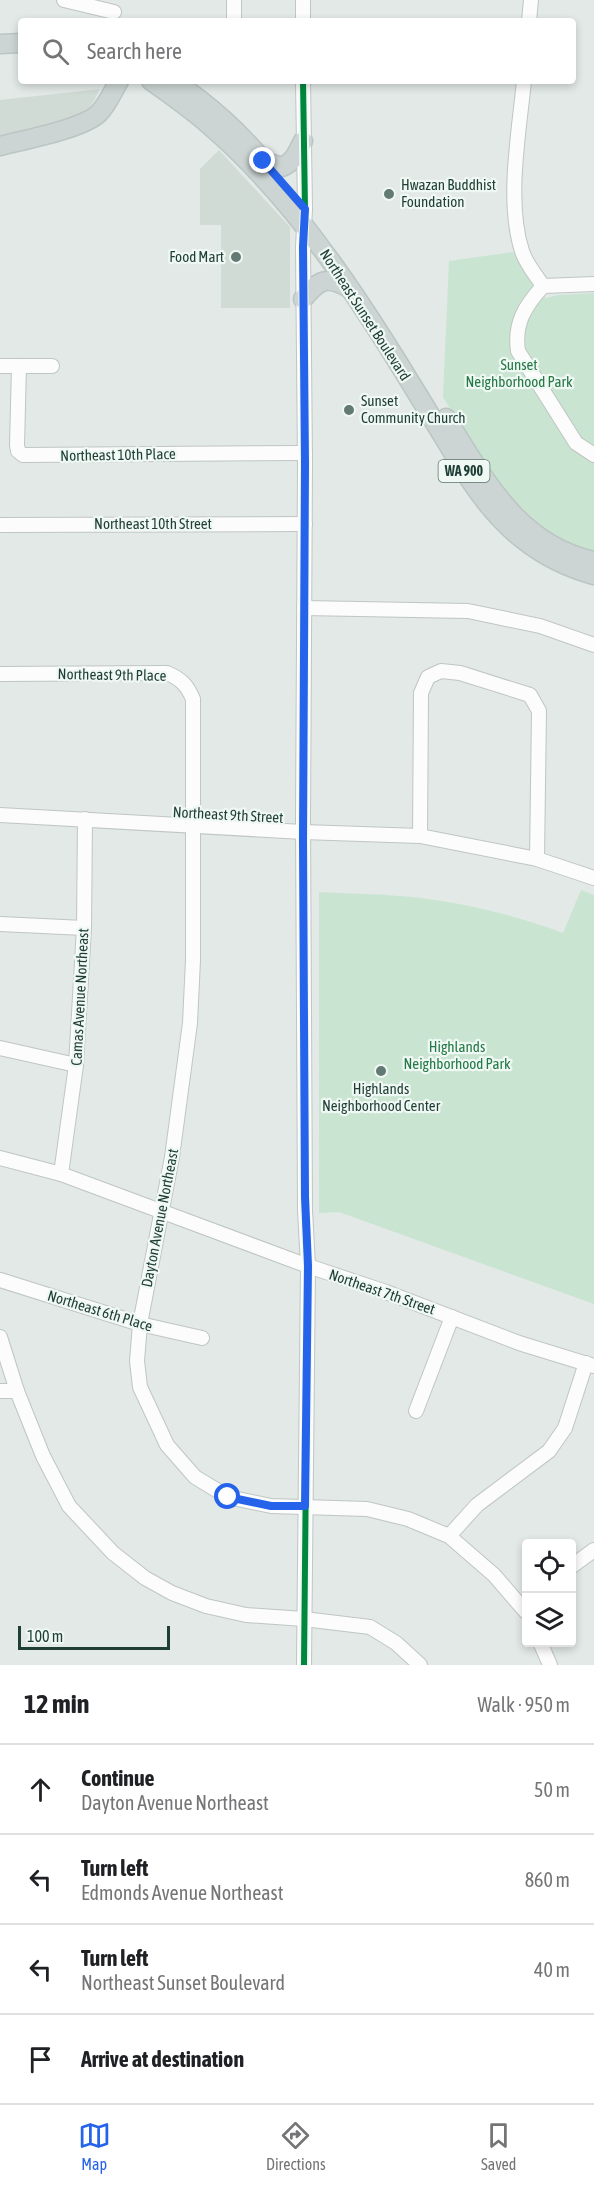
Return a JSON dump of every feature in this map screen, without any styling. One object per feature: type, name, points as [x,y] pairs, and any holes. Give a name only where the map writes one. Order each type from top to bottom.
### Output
[{"type":"main road","points":[[0,44],[18,43]]},
{"type":"main road","points":[[0,146],[90,119],[99,113],[117,84]]},
{"type":"main road","name":"Northeast Sunset Boulevard","points":[[155,84],[210,125],[272,188],[304,218],[328,236],[361,283],[496,496],[512,514],[546,542],[592,569]]},
{"type":"main road","name":"Northeast Sunset Boulevard","points":[[178,84],[204,101],[228,122],[263,161],[304,218],[486,504],[503,523],[539,553],[592,569]]},
{"type":"main road","points":[[263,161],[282,167],[288,164],[294,159],[303,141]]},
{"type":"main road","points":[[303,299],[314,287],[325,281],[336,280],[350,289]]},
{"type":"street","points":[[64,0],[114,12]]},
{"type":"street","points":[[234,0],[234,18]]},
{"type":"street","points":[[303,0],[303,18]]},
{"type":"street","points":[[530,18],[531,0]]},
{"type":"street","points":[[303,84],[305,453],[303,832],[305,1197],[308,1266],[304,1665]]},
{"type":"street","points":[[524,84],[517,153],[516,221],[522,253],[543,286]]},
{"type":"street","points":[[543,286],[594,284]]},
{"type":"street","points":[[543,286],[521,315],[516,340],[518,351],[576,443],[594,456]]},
{"type":"street","points":[[0,366],[52,366]]},
{"type":"street","name":"Northeast 10th Place","points":[[19,366],[17,445],[18,451],[23,455],[305,453]]},
{"type":"street","name":"Northeast 10th Street","points":[[0,525],[305,524]]},
{"type":"street","points":[[304,608],[468,611],[540,626],[594,645]]},
{"type":"street","points":[[420,836],[421,693],[428,677],[441,670],[460,673],[530,695],[539,711],[537,859]]},
{"type":"street","name":"Northeast 9th Place","points":[[0,674],[167,673],[180,679],[188,688],[193,699],[192,825]]},
{"type":"street","name":"Northeast 9th Street","points":[[0,815],[303,832],[420,836],[537,859],[594,878]]},
{"type":"street","name":"Camas Avenue Northeast","points":[[61,1174],[76,1065],[84,928],[85,819]]},
{"type":"street","name":"Dayton Avenue Northeast","points":[[192,825],[193,960],[190,1023],[172,1157],[140,1324],[137,1361],[140,1387],[166,1445],[195,1477],[228,1497],[271,1506],[368,1509],[408,1519],[449,1536],[494,1575],[522,1606]]},
{"type":"street","points":[[0,924],[84,928]]},
{"type":"street","points":[[0,1047],[76,1065]]},
{"type":"street","name":"Northeast 7th Street","points":[[0,1158],[61,1174],[519,1343],[590,1364]]},
{"type":"street","name":"Northeast 6th Place","points":[[0,1280],[140,1324],[202,1338]]},
{"type":"street","points":[[416,1411],[452,1317]]},
{"type":"street","points":[[0,1337],[17,1392],[42,1456],[69,1506],[113,1553],[145,1578],[172,1593],[206,1606],[246,1615],[304,1618],[370,1627],[396,1643],[420,1665]]},
{"type":"street","points":[[449,1536],[477,1505],[549,1451],[565,1428],[590,1364]]},
{"type":"street","points":[[0,1391],[17,1392]]},
{"type":"street","points":[[576,1563],[594,1550]]},
{"type":"street","points":[[542,1647],[550,1665]]},
{"type":"shaded area","points":[[100,89],[90,108],[78,117],[0,141],[0,100]]},
{"type":"shaded area","points":[[219,150],[290,227],[290,308],[221,308],[221,225],[200,225],[200,169]]},
{"type":"green space","name":"Sunset Neighborhood Park","points":[[513,252],[546,298],[594,293],[594,552],[577,549],[525,519],[490,477],[443,397],[449,261]]},
{"type":"green space","name":"Highlands Neighborhood Park","points":[[581,890],[594,895],[594,1304],[339,1212],[319,1213],[319,892],[421,898],[457,904],[493,911],[563,933]]},
{"type":"cycle path","points":[[303,84],[305,463],[303,819],[305,1210],[308,1266],[304,1665]]},
{"type":"place","name":"Hwazan Buddhist Foundation","points":[[389,194]]},
{"type":"place","name":"Food Mart","points":[[236,257]]},
{"type":"place","name":"Sunset Community Church","points":[[349,410]]},
{"type":"place","name":"Highlands Neighborhood Center","points":[[381,1071]]},
{"type":"route","points":[[228,1497],[271,1506],[305,1506],[308,1266],[305,1197],[303,841],[305,463],[303,247],[305,209],[263,161]]}]
